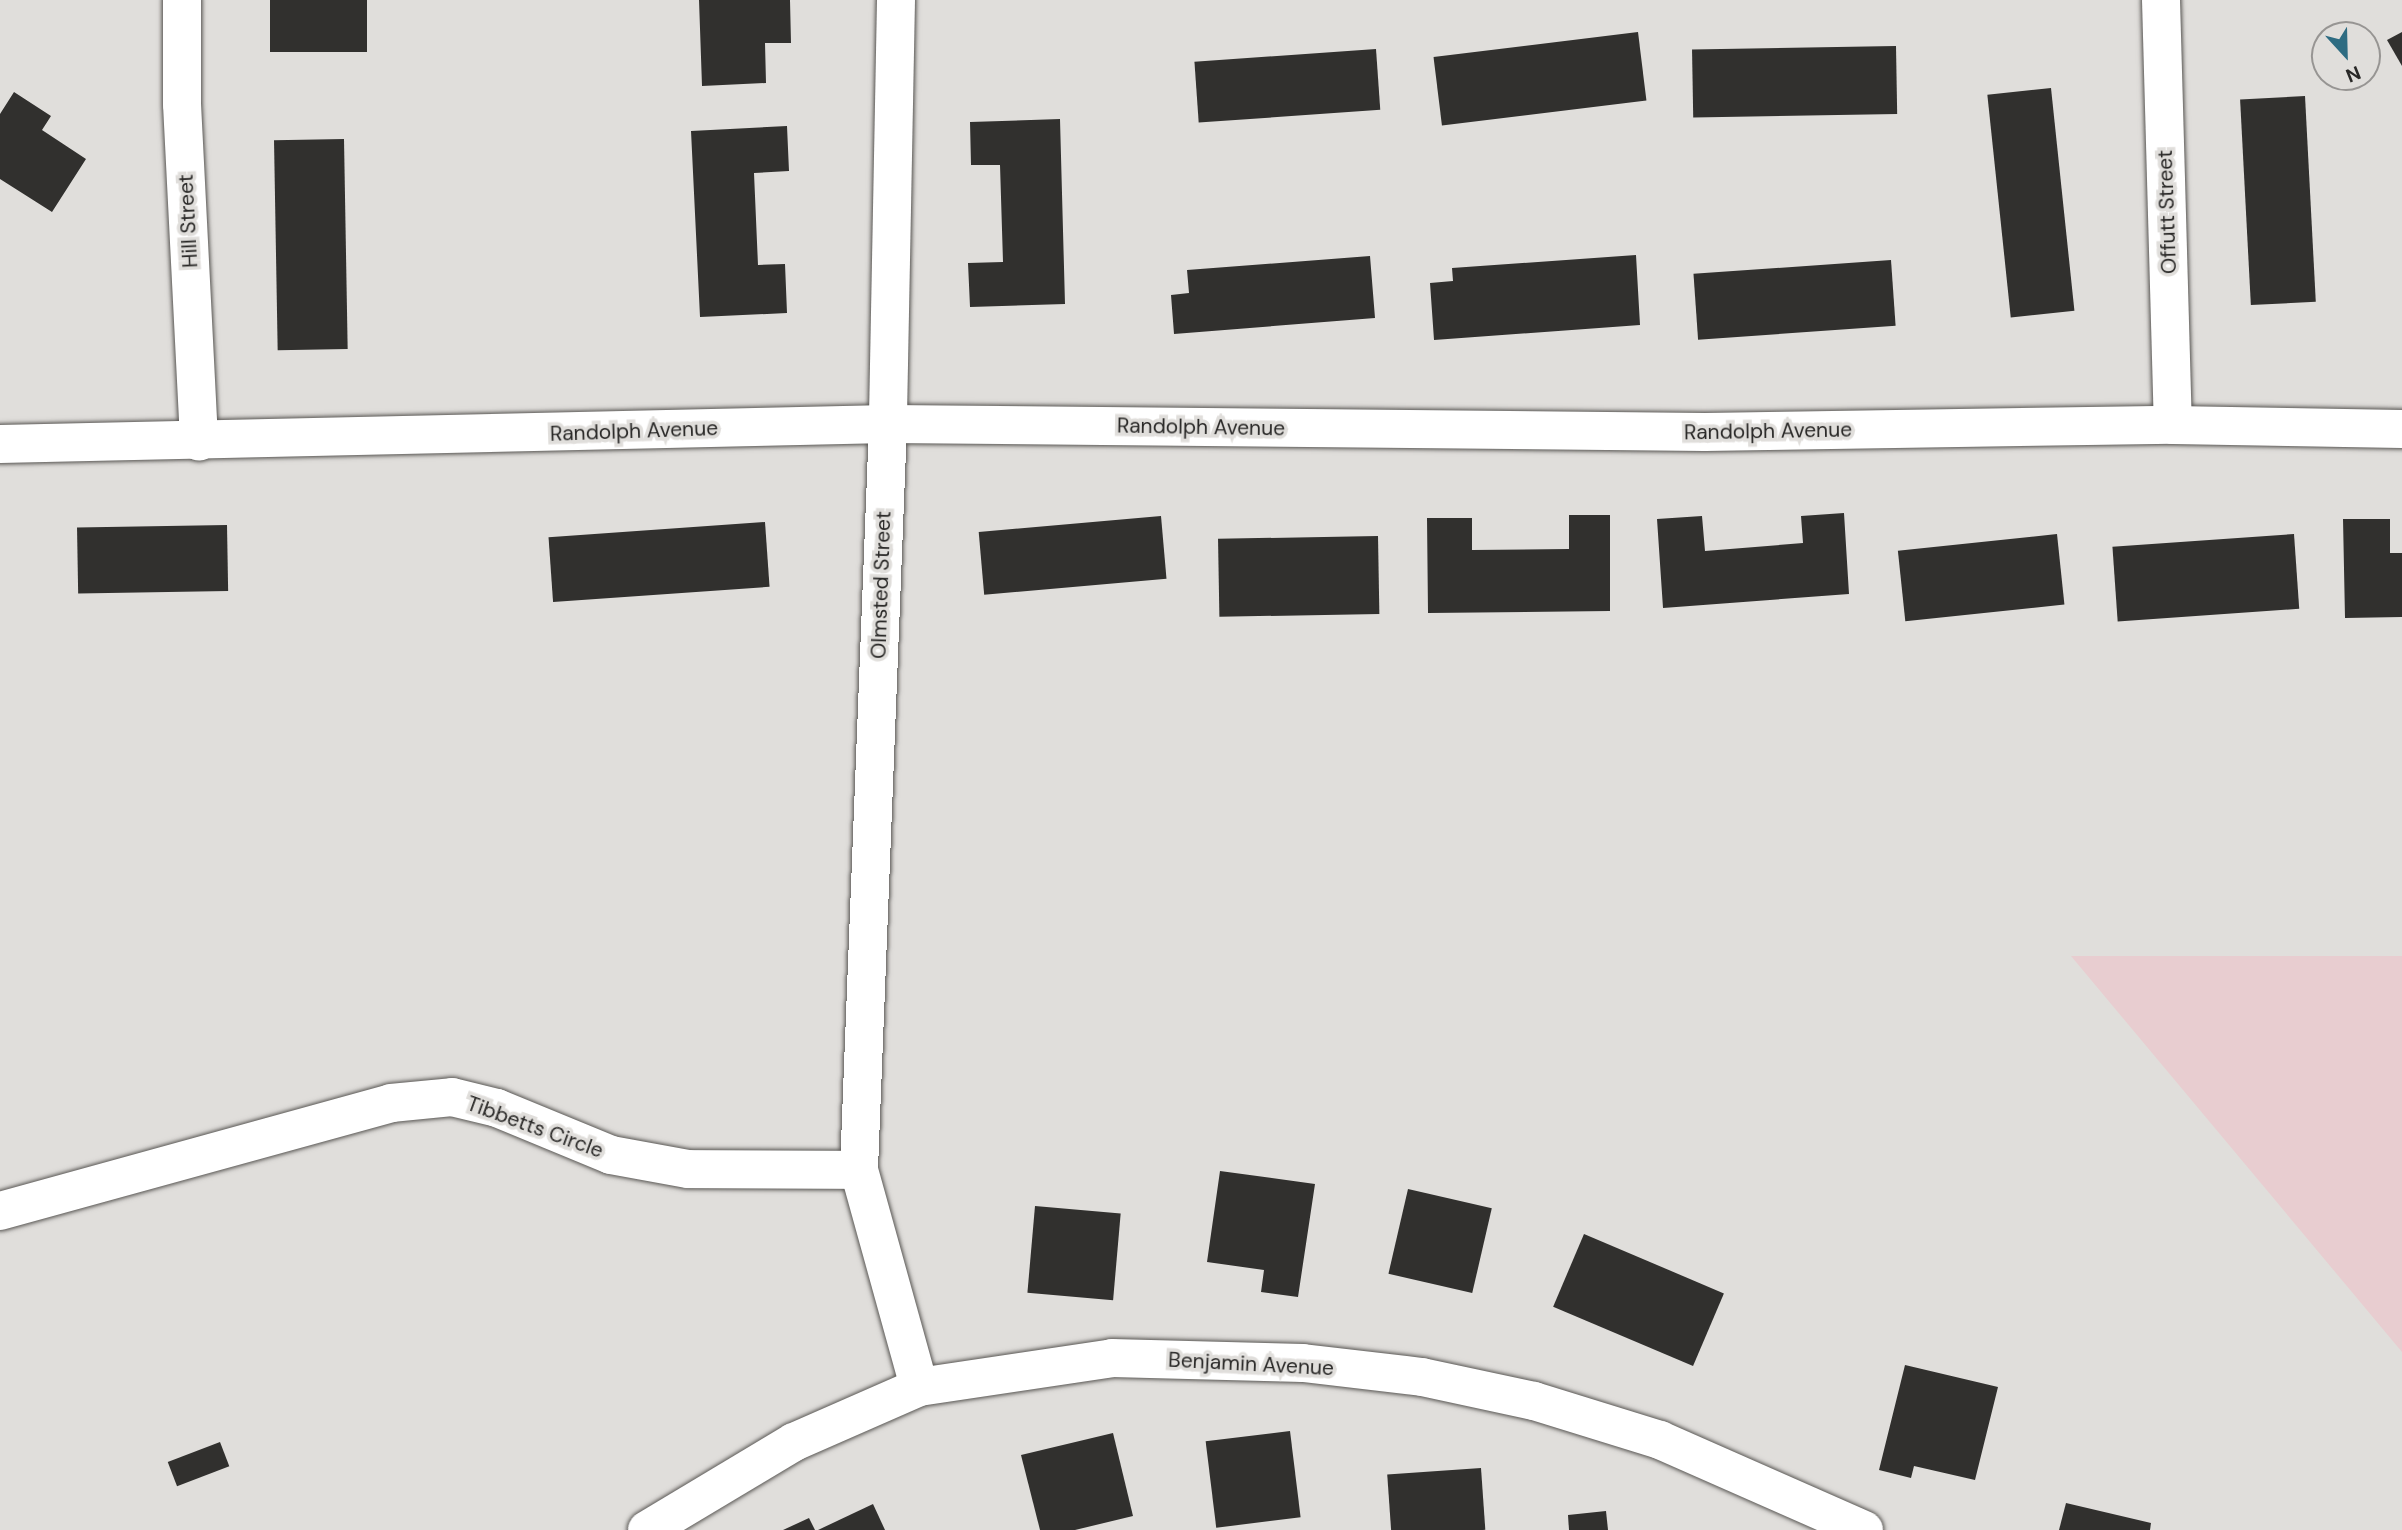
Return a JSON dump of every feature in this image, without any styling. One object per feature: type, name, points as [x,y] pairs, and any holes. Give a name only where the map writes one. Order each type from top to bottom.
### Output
[{"type":"street","name":"Hill Street","points":[[182,0],[182,104],[199,442]]},
{"type":"street","name":"Olmsted Street","points":[[859,1170],[888,424],[896,0]]},
{"type":"street","name":"Offutt Street","points":[[2161,0],[2173,425]]},
{"type":"street","name":"Randolph Avenue","points":[[0,444],[199,442],[888,424],[1692,432],[2173,425],[2402,429]]},
{"type":"street","name":"Tibbetts Circle","points":[[0,1210],[391,1103],[452,1097],[497,1108],[611,1155],[688,1169],[859,1170]]},
{"type":"street","points":[[859,1170],[919,1387]]},
{"type":"street","name":"Benjamin Avenue","points":[[647,1530],[794,1442],[919,1387],[1112,1358],[1303,1363],[1422,1377],[1534,1401],[1660,1440],[1864,1530]]},
{"type":"shaded area","points":[[2071,956],[2402,956],[2402,1352]]},
{"type":"building","points":[[270,0],[367,0],[367,52],[270,52]]},
{"type":"building","points":[[699,0],[790,0],[791,43],[765,43],[766,83],[702,86]]},
{"type":"building","points":[[1638,32],[1646,100],[1442,126],[1434,57]]},
{"type":"building","points":[[2402,32],[2402,66],[2387,40]]},
{"type":"building","points":[[1896,46],[1897,114],[1693,118],[1692,50]]},
{"type":"building","points":[[1376,49],[1380,110],[1199,123],[1194,62]]},
{"type":"building","points":[[2051,88],[2074,311],[2011,317],[1987,95]]},
{"type":"building","points":[[14,92],[51,116],[42,130],[86,159],[52,212],[0,179],[0,114]]},
{"type":"building","points":[[2305,96],[2316,302],[2251,305],[2240,99]]},
{"type":"building","points":[[1060,119],[1065,304],[970,307],[968,263],[1003,262],[1000,165],[971,165],[970,122]]},
{"type":"building","points":[[787,126],[789,171],[754,173],[758,265],[785,264],[787,313],[700,317],[691,131]]},
{"type":"building","points":[[344,139],[348,349],[278,350],[274,140]]},
{"type":"building","points":[[1636,255],[1640,325],[1434,340],[1430,283],[1453,281],[1452,268]]},
{"type":"building","points":[[1370,256],[1375,318],[1174,334],[1171,295],[1189,293],[1187,270]]},
{"type":"building","points":[[1891,260],[1896,326],[1698,340],[1693,274]]},
{"type":"building","points":[[1844,513],[1849,594],[1663,608],[1657,519],[1702,516],[1705,551],[1803,543],[1801,516]]},
{"type":"building","points":[[1569,515],[1610,515],[1610,611],[1428,613],[1427,518],[1472,518],[1472,550],[1569,549]]},
{"type":"building","points":[[1161,516],[1166,579],[984,595],[979,532]]},
{"type":"building","points":[[2343,519],[2390,519],[2390,553],[2402,553],[2402,617],[2345,618]]},
{"type":"building","points":[[765,522],[770,587],[553,602],[549,537]]},
{"type":"building","points":[[227,525],[228,591],[78,594],[77,528]]},
{"type":"building","points":[[2057,534],[2064,605],[1905,621],[1898,551]]},
{"type":"building","points":[[2294,534],[2299,609],[2118,622],[2112,547]]},
{"type":"building","points":[[1378,536],[1379,614],[1219,617],[1218,539]]},
{"type":"building","points":[[1220,1171],[1315,1184],[1298,1297],[1261,1292],[1264,1270],[1207,1262]]},
{"type":"building","points":[[1408,1189],[1492,1208],[1472,1293],[1388,1274]]},
{"type":"building","points":[[1035,1206],[1121,1213],[1113,1300],[1027,1293]]},
{"type":"building","points":[[1584,1234],[1724,1293],[1693,1366],[1553,1307]]},
{"type":"building","points":[[1905,1365],[1998,1387],[1975,1480],[1914,1466],[1911,1478],[1879,1470]]},
{"type":"building","points":[[1290,1431],[1301,1517],[1216,1528],[1206,1441]]},
{"type":"building","points":[[1113,1433],[1133,1516],[1075,1530],[1040,1530],[1021,1455]]},
{"type":"building","points":[[220,1442],[229,1466],[177,1486],[168,1462]]},
{"type":"building","points":[[1481,1468],[1485,1530],[1391,1530],[1387,1475]]},
{"type":"building","points":[[2066,1503],[2151,1523],[2150,1530],[2059,1530]]},
{"type":"building","points":[[873,1504],[885,1530],[818,1530]]},
{"type":"building","points":[[1606,1511],[1608,1530],[1569,1530],[1568,1515]]},
{"type":"building","points":[[809,1518],[815,1530],[783,1530]]}]
